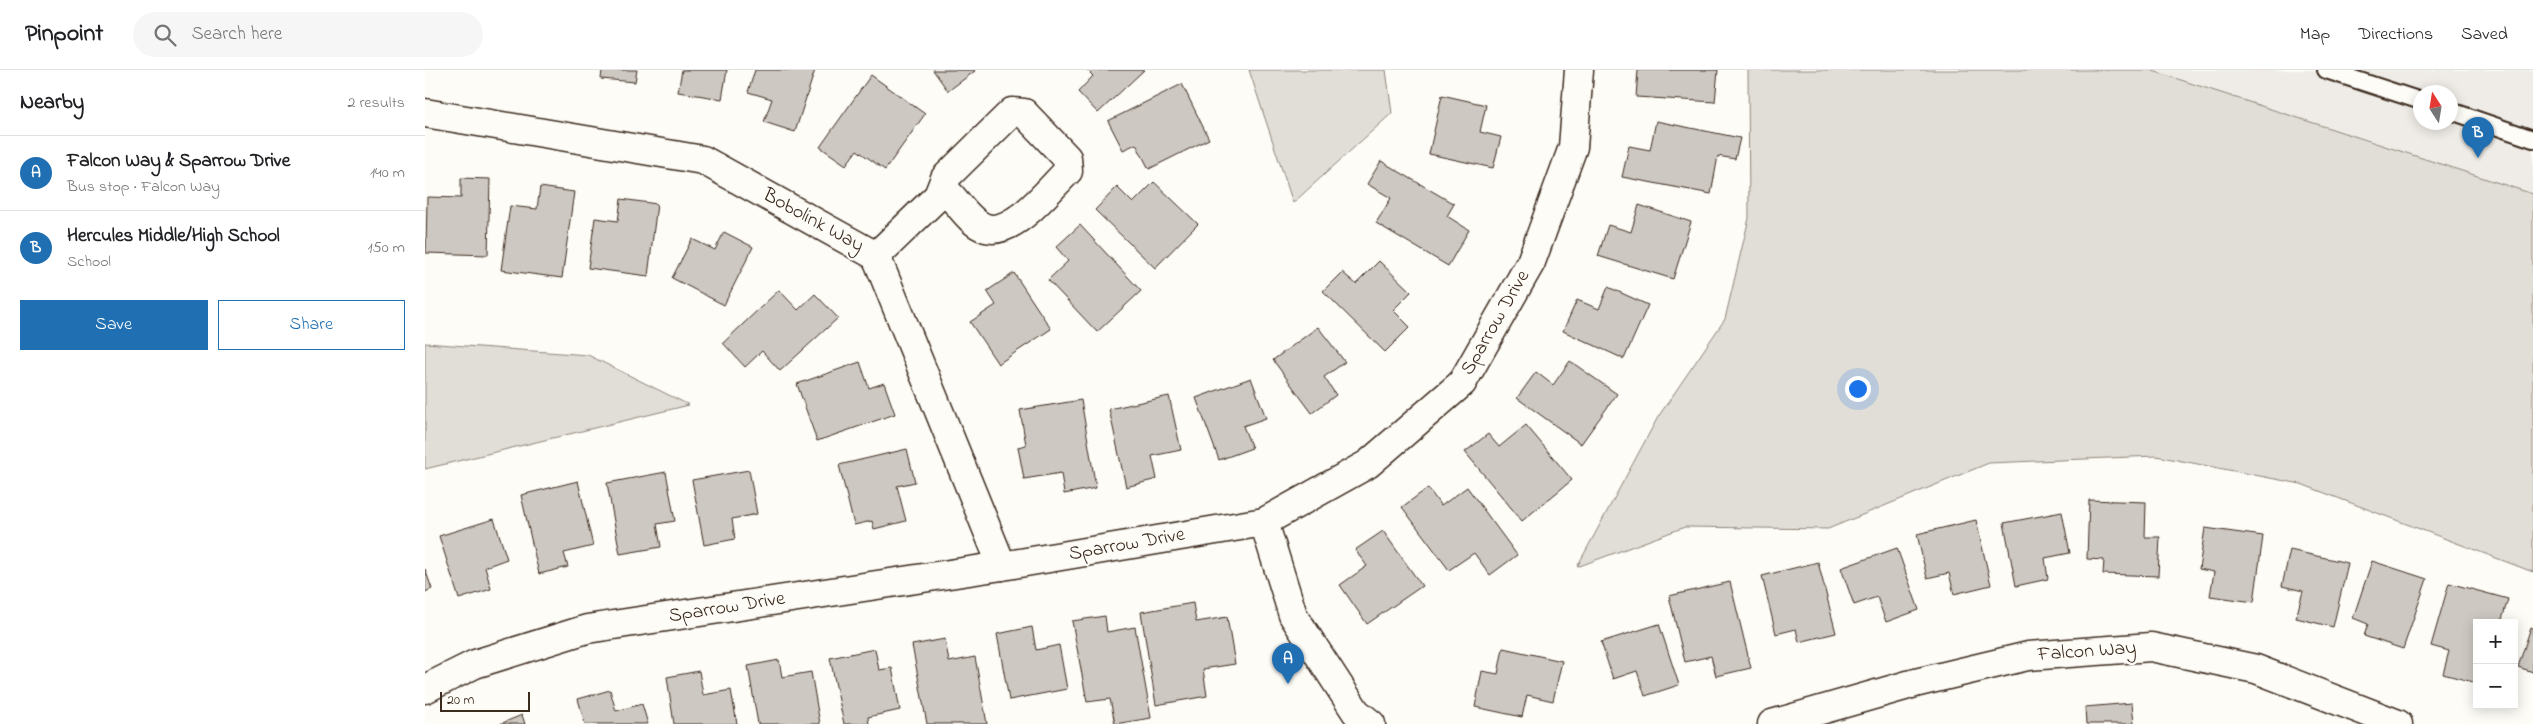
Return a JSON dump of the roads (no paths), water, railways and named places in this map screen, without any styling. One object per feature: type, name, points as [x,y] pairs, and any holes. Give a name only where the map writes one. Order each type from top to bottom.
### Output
[{"type":"street","name":"Sparrow Drive","points":[[425,689],[475,664],[587,629],[1002,566],[1264,522],[1368,464],[1462,382],[1531,262],[1573,147],[1579,70]]},
{"type":"street","points":[[876,256],[938,196],[945,178],[1012,112],[1024,113],[1067,158],[1068,171],[1014,224],[998,229],[986,228],[975,222],[949,194],[938,196]]},
{"type":"street","name":"Bobolink Way","points":[[425,113],[703,160],[876,256],[1002,566]]},
{"type":"street","points":[[1264,522],[1293,614],[1356,712],[1371,724]]},
{"type":"street","name":"Falcon Way","points":[[1772,724],[1915,683],[2028,656],[2151,647],[2256,669],[2398,724]]},
{"type":"lane","points":[[2326,70],[2413,98]]},
{"type":"lane","points":[[2458,113],[2533,139]]},
{"type":"place","name":"Hercules Middle/High School","points":[[2478,158]]},
{"type":"place","name":"Falcon Way & Sparrow Drive","points":[[1288,684]]}]
